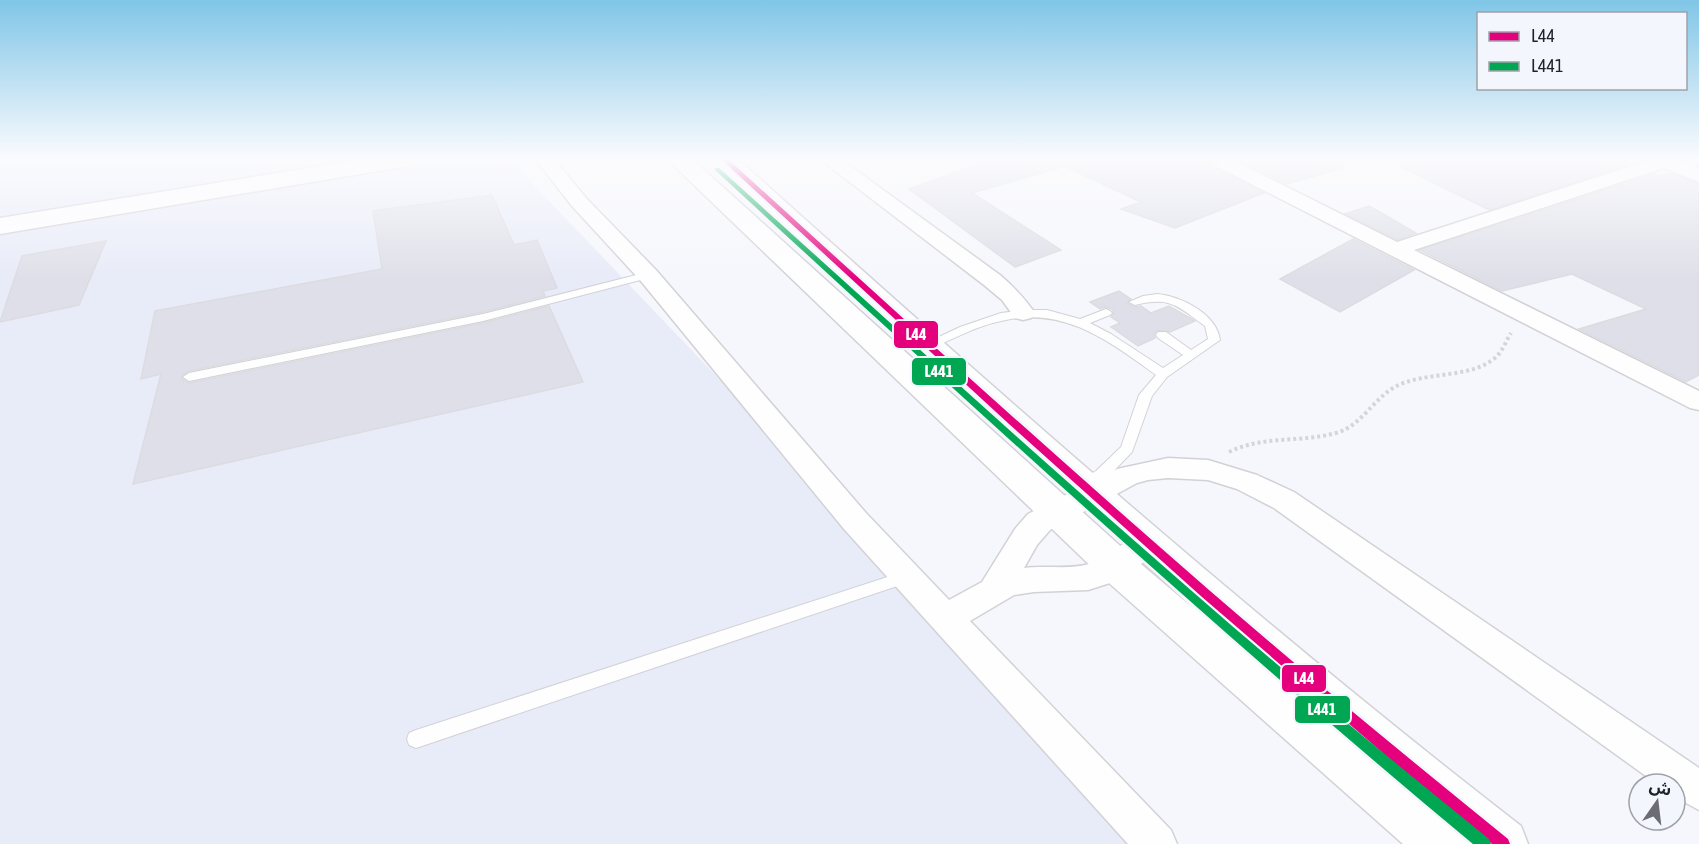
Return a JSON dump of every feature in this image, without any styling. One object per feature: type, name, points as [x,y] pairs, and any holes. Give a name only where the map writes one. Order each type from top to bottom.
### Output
[{"type":"main road","points":[[0,226],[162,199]]},
{"type":"main road","points":[[721,199],[1057,511],[1131,554],[1309,685],[1503,844]]},
{"type":"main road","points":[[768,199],[1088,489],[1131,554],[1317,740],[1441,844]]},
{"type":"street","points":[[578,199],[648,275],[813,474],[906,578],[1156,844]]},
{"type":"street","points":[[883,199],[997,284],[1023,313]]},
{"type":"street","points":[[1296,199],[1699,402]]},
{"type":"street","points":[[1395,249],[1546,199]]},
{"type":"street","points":[[995,589],[1032,529],[1047,516],[1088,489],[1150,469],[1176,467],[1213,470],[1250,482],[1284,500],[1699,791]]},
{"type":"street","points":[[944,619],[995,589],[1034,579],[1088,577],[1131,554]]},
{"type":"lane","points":[[189,377],[483,317],[648,275]]},
{"type":"lane","points":[[1088,489],[1127,449],[1134,435],[1146,395],[1163,374],[1214,340],[1213,330],[1209,324],[1166,297],[1153,296],[1135,302]]},
{"type":"lane","points":[[928,345],[992,319],[1023,313],[1047,314],[1082,322],[1106,334],[1163,374]]},
{"type":"lane","points":[[1082,322],[1106,313]]},
{"type":"lane","points":[[1162,335],[1190,355]]},
{"type":"lane","points":[[416,739],[906,578]]},
{"type":"path","points":[[1213,470],[1229,452],[1239,445],[1260,440],[1322,436],[1342,431],[1358,423],[1381,397],[1402,384],[1428,375],[1486,364],[1501,352],[1510,334],[1531,316]]},
{"type":"shaded area","points":[[0,199],[548,199],[1163,844],[0,844]]},
{"type":"building","points":[[459,199],[494,199],[514,245],[537,240],[557,288],[543,291],[545,296],[483,312],[189,371],[181,378],[189,383],[483,323],[549,306],[583,382],[133,484],[161,374],[141,379],[155,311],[382,269],[373,211]]},
{"type":"building","points":[[923,199],[982,199],[1061,250],[1015,267]]},
{"type":"building","points":[[1135,199],[1248,199],[1175,228],[1121,209],[1141,202]]},
{"type":"building","points":[[1467,199],[1522,199],[1489,210]]},
{"type":"building","points":[[1576,199],[1699,199],[1699,375],[1686,382],[1579,329],[1646,309],[1572,274],[1502,291],[1420,250]]},
{"type":"building","points":[[1369,206],[1416,233],[1397,240],[1345,214]]},
{"type":"building","points":[[1353,239],[1414,270],[1340,312],[1280,279]]},
{"type":"building","points":[[106,241],[79,305],[0,322],[22,256]]},
{"type":"building","points":[[1119,291],[1131,299],[1127,303],[1134,307],[1141,306],[1151,313],[1169,306],[1195,321],[1170,332],[1158,330],[1154,334],[1155,338],[1138,346],[1111,327],[1120,323],[1111,317],[1114,313],[1112,309],[1105,307],[1100,309],[1090,302]]},
{"type":"transit line","name":"L441","points":[[750,199],[1191,597],[1385,763],[1484,844]]},
{"type":"transit line","name":"L44","points":[[768,199],[1012,422],[1206,594],[1503,844]]}]
